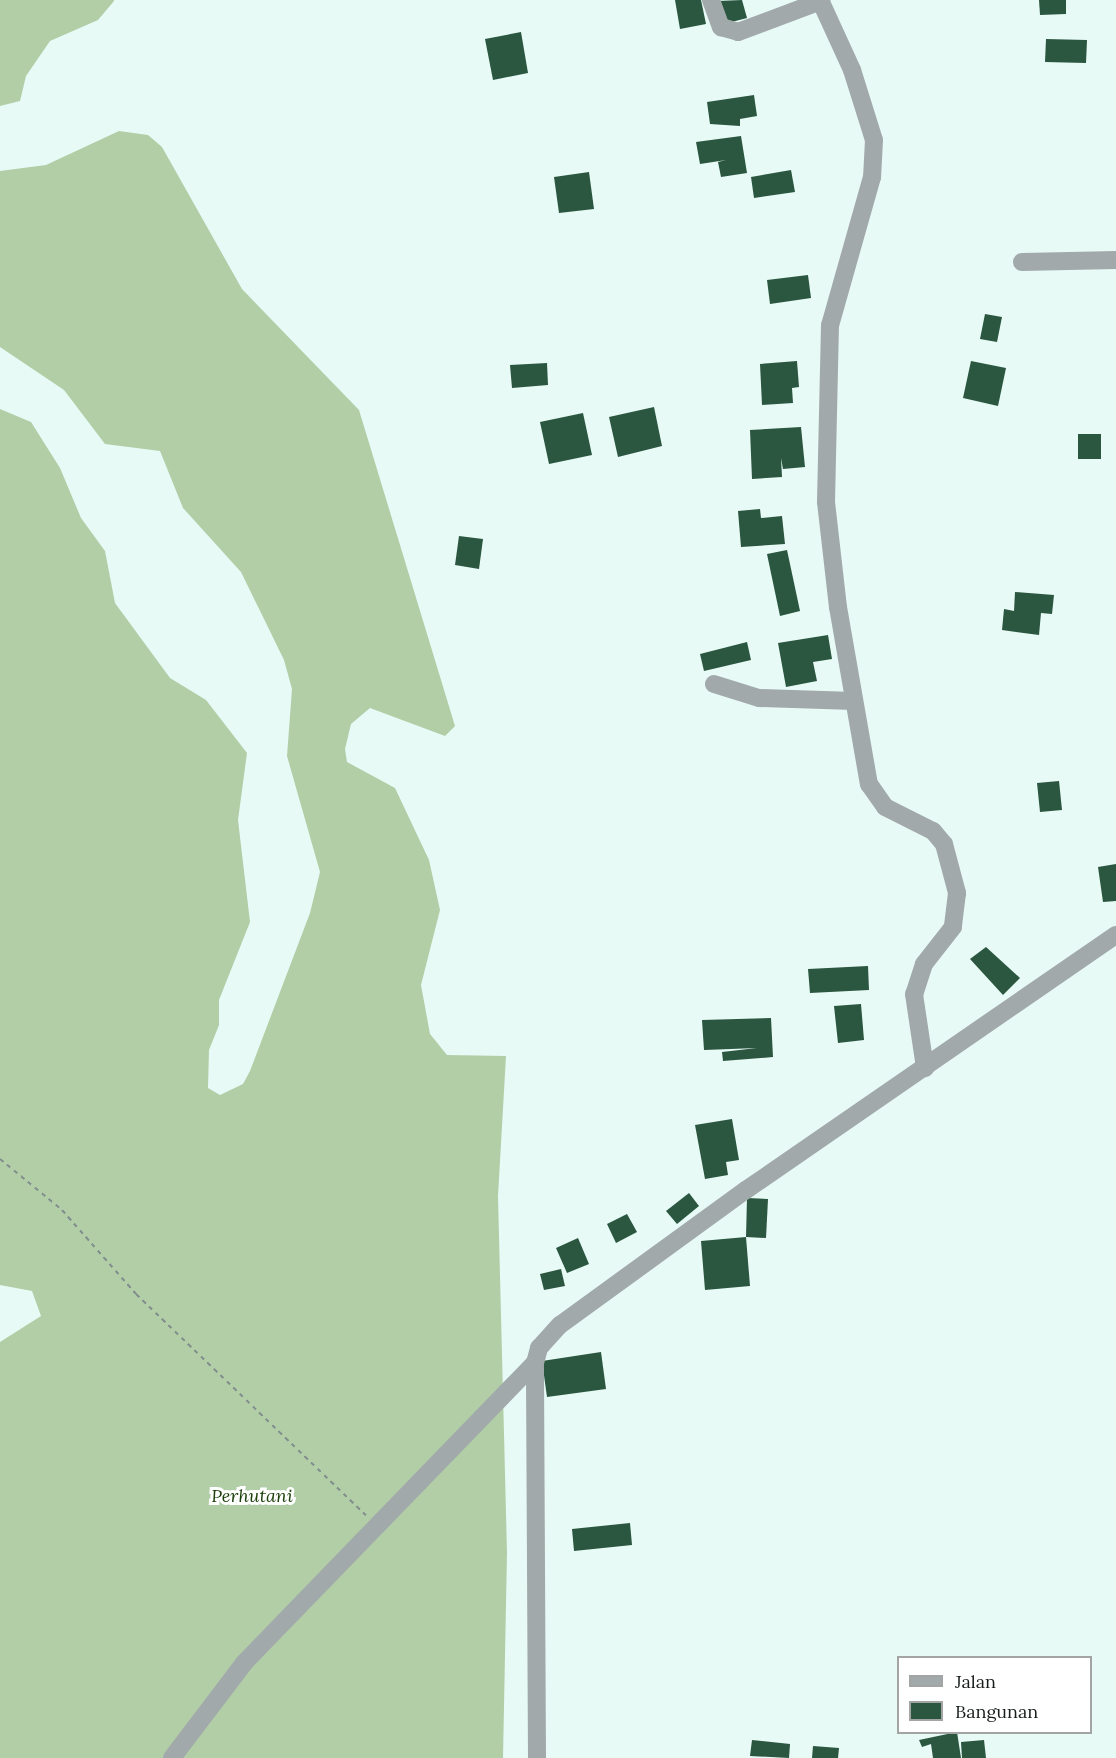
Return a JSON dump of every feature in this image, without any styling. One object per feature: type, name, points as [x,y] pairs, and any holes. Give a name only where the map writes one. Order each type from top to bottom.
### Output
[{"type":"street","points":[[711,0],[721,27],[738,32],[820,1],[852,70],[874,140],[872,177],[830,325],[826,502],[854,701],[874,797],[933,831],[953,872],[953,927],[924,964],[914,994],[925,1068]]},
{"type":"street","points":[[1022,262],[1116,260]]},
{"type":"street","points":[[714,684],[759,698],[854,701]]},
{"type":"street","points":[[172,1758],[244,1663],[379,1527],[535,1363],[560,1325],[1116,935]]},
{"type":"street","points":[[535,1363],[537,1758]]},
{"type":"path","points":[[0,1158],[62,1210],[136,1294],[379,1527]]},
{"type":"green space","points":[[0,0],[114,1],[98,20],[50,41],[26,76],[20,101],[0,106]]},
{"type":"green space","name":"Perhutani","points":[[119,131],[148,135],[162,147],[242,289],[359,410],[455,726],[445,736],[370,708],[351,724],[345,749],[347,762],[395,788],[429,860],[440,910],[421,985],[430,1034],[447,1055],[506,1056],[498,1196],[507,1553],[503,1758],[0,1758],[0,1342],[41,1316],[32,1291],[0,1285],[0,409],[31,422],[60,468],[81,518],[105,551],[115,603],[170,678],[206,700],[247,753],[238,820],[250,922],[219,1000],[219,1025],[209,1050],[208,1088],[220,1095],[243,1084],[250,1071],[310,913],[320,872],[287,756],[292,689],[284,660],[241,572],[183,508],[160,451],[105,444],[64,390],[0,347],[0,171],[46,165]]},
{"type":"building","points":[[675,0],[701,0],[706,24],[680,29]]},
{"type":"building","points":[[742,0],[747,18],[724,24],[718,1]]},
{"type":"building","points":[[1039,0],[1066,0],[1066,14],[1040,15]]},
{"type":"building","points":[[521,32],[528,73],[493,80],[485,39]]},
{"type":"building","points":[[1046,39],[1087,40],[1086,63],[1045,62]]},
{"type":"building","points":[[754,95],[757,116],[740,119],[740,126],[710,124],[707,102]]},
{"type":"building","points":[[741,136],[747,173],[721,177],[718,162],[726,160],[700,164],[696,142]]},
{"type":"building","points":[[791,170],[795,192],[754,198],[751,177]]},
{"type":"building","points":[[589,172],[594,209],[559,213],[554,177]]},
{"type":"building","points":[[808,275],[811,298],[770,304],[767,280]]},
{"type":"building","points":[[985,314],[1002,317],[997,342],[980,339]]},
{"type":"building","points":[[797,361],[799,387],[792,388],[793,403],[762,405],[760,364]]},
{"type":"building","points":[[971,361],[1006,368],[998,406],[963,398]]},
{"type":"building","points":[[547,363],[548,385],[512,388],[510,365]]},
{"type":"building","points":[[654,407],[662,446],[618,457],[609,417]]},
{"type":"building","points":[[583,413],[592,455],[549,464],[540,422]]},
{"type":"building","points":[[801,427],[805,467],[783,469],[781,458],[782,477],[752,479],[750,430]]},
{"type":"building","points":[[1078,434],[1101,434],[1101,459],[1078,459]]},
{"type":"building","points":[[760,509],[761,518],[782,516],[785,544],[741,547],[738,511]]},
{"type":"building","points":[[459,536],[483,539],[479,569],[455,565]]},
{"type":"building","points":[[787,550],[800,611],[780,616],[767,554]]},
{"type":"building","points":[[1015,592],[1054,595],[1052,614],[1041,613],[1039,635],[1002,630],[1004,609],[1014,611]]},
{"type":"building","points":[[828,635],[832,659],[813,662],[817,681],[786,687],[778,643]]},
{"type":"building","points":[[747,642],[751,660],[704,671],[700,654]]},
{"type":"building","points":[[1059,781],[1062,810],[1040,812],[1037,783]]},
{"type":"building","points":[[1116,864],[1116,901],[1103,902],[1098,867]]},
{"type":"building","points":[[986,947],[1020,978],[1003,995],[970,959]]},
{"type":"building","points":[[868,966],[869,990],[810,993],[808,969]]},
{"type":"building","points":[[861,1004],[864,1040],[838,1043],[834,1006]]},
{"type":"building","points":[[771,1018],[773,1057],[723,1061],[722,1052],[757,1048],[704,1050],[702,1020]]},
{"type":"building","points":[[732,1119],[739,1160],[726,1162],[728,1175],[705,1179],[695,1125]]},
{"type":"building","points":[[689,1193],[699,1206],[677,1224],[666,1211]]},
{"type":"building","points":[[747,1198],[768,1199],[766,1238],[746,1237]]},
{"type":"building","points":[[627,1214],[637,1232],[616,1243],[607,1224]]},
{"type":"building","points":[[746,1237],[750,1286],[705,1290],[701,1241]]},
{"type":"building","points":[[578,1238],[589,1264],[567,1273],[556,1248]]},
{"type":"building","points":[[561,1269],[565,1286],[544,1290],[540,1274]]},
{"type":"building","points":[[601,1352],[606,1389],[547,1397],[542,1361]]},
{"type":"building","points":[[630,1523],[632,1545],[574,1551],[572,1529]]},
{"type":"building","points":[[957,1734],[961,1758],[933,1758],[931,1744],[922,1747],[919,1740]]},
{"type":"building","points":[[752,1740],[790,1744],[789,1758],[750,1756]]},
{"type":"building","points":[[984,1740],[986,1758],[962,1758],[961,1742]]},
{"type":"building","points":[[813,1746],[839,1748],[838,1758],[812,1758]]}]
